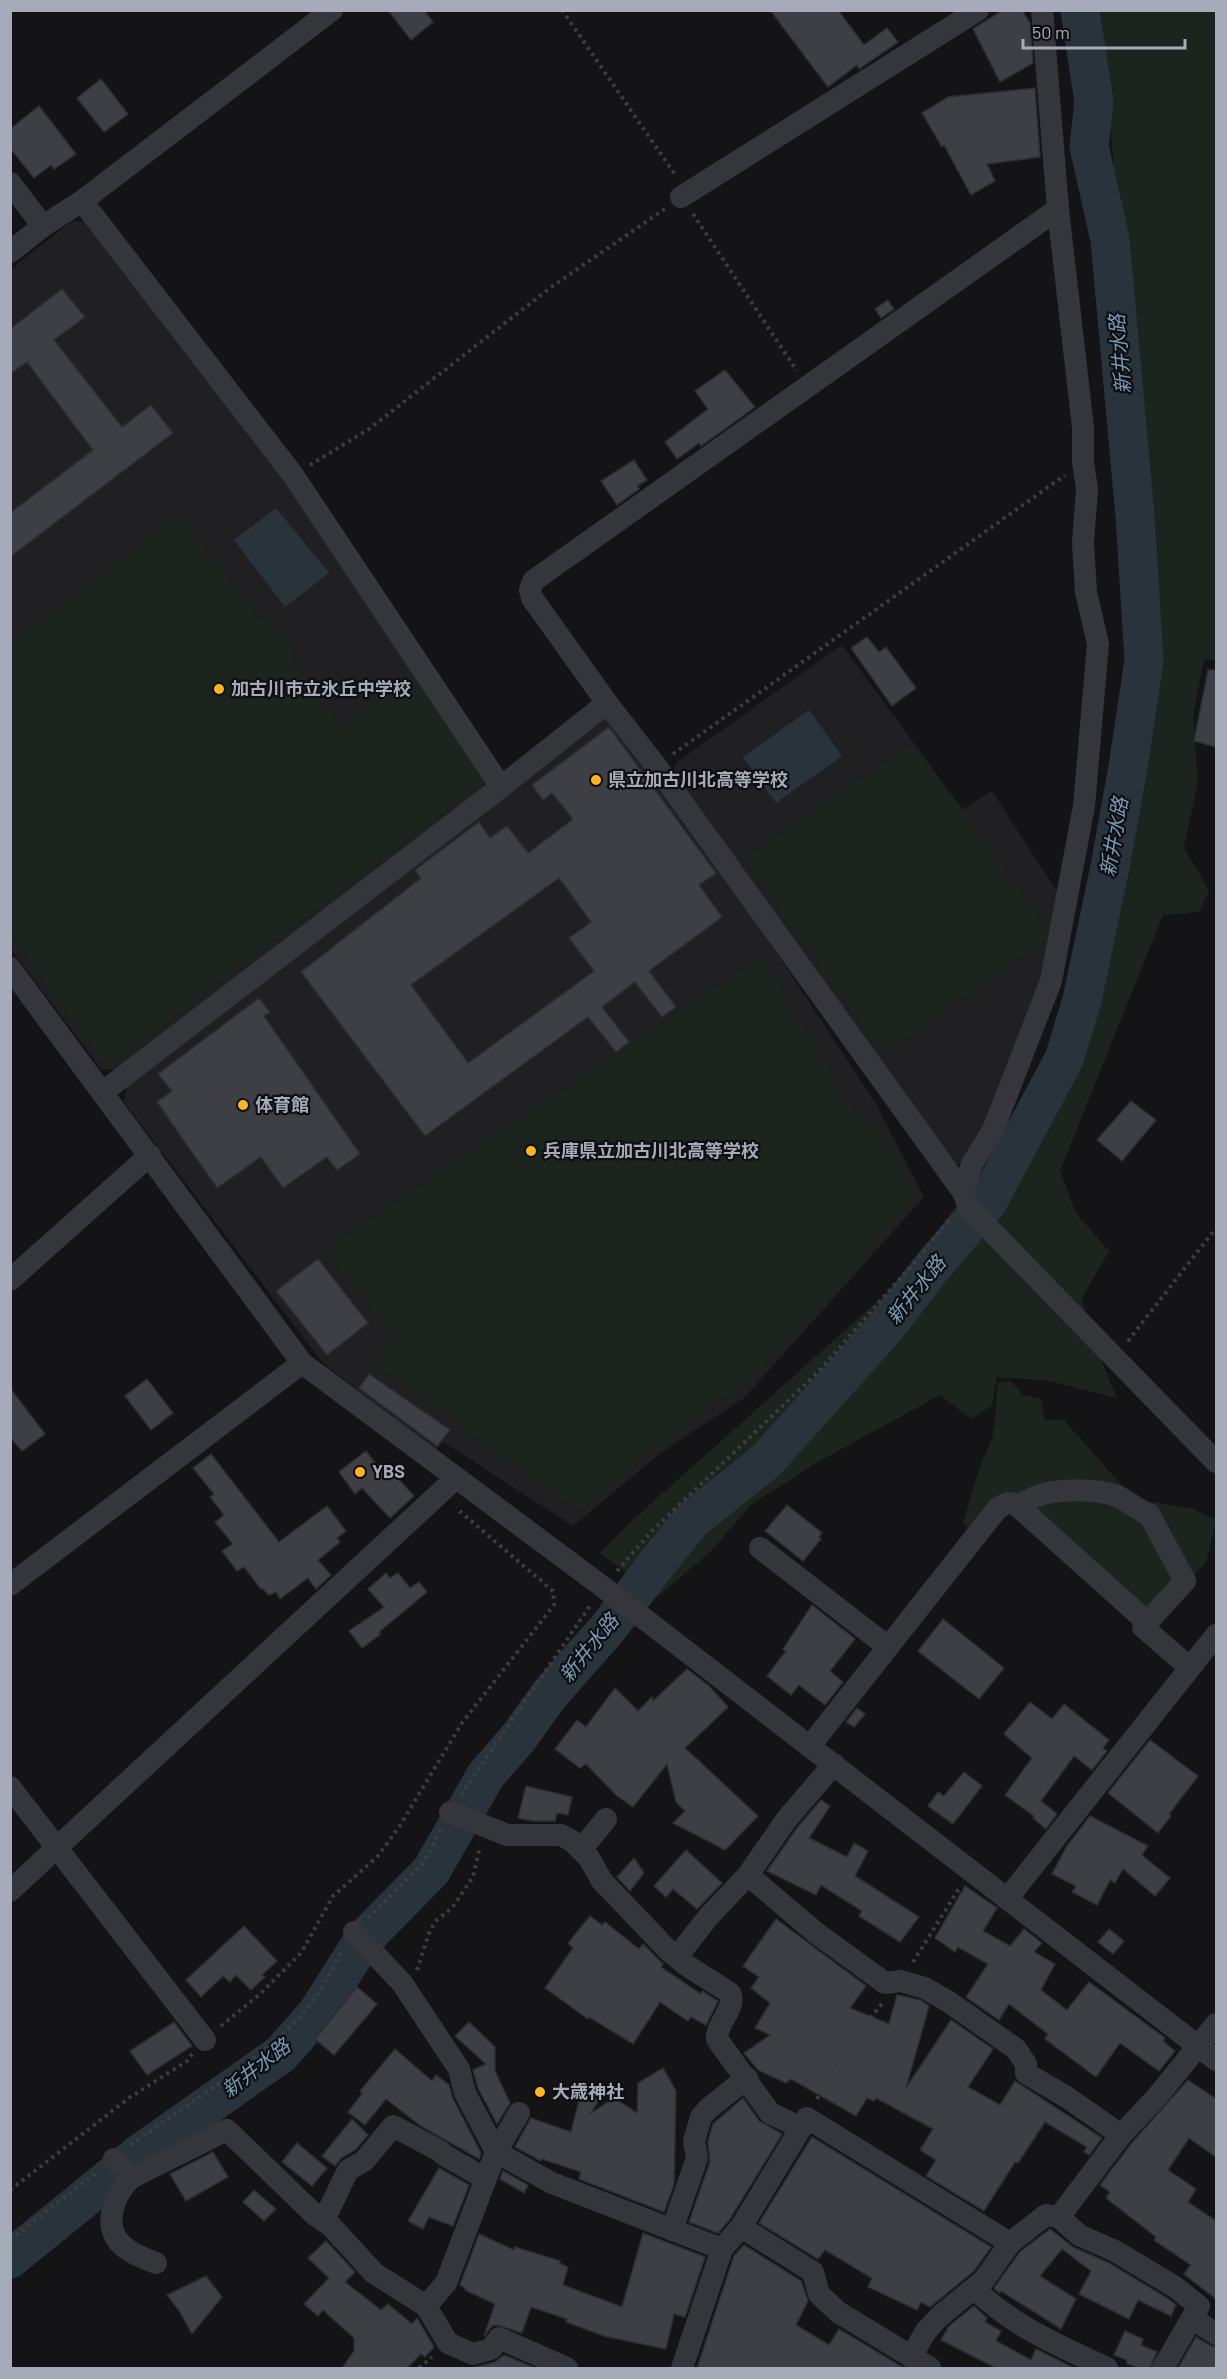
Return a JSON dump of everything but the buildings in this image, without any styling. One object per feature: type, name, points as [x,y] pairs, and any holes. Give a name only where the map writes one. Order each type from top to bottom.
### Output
[{"type":"street","points":[[681,197],[978,10]]},
{"type":"street","points":[[963,1192],[972,1164],[993,1130],[1051,981],[1084,806],[1098,644],[1086,592],[1083,543],[1087,489],[1083,462],[1083,428],[1058,209],[1042,10]]},
{"type":"street","points":[[10,252],[43,226],[82,201],[322,13]]},
{"type":"street","points":[[10,183],[43,226]]},
{"type":"street","points":[[82,201],[293,475],[501,788]]},
{"type":"street","points":[[1058,209],[533,581],[530,590],[532,598],[607,704],[656,766],[963,1192],[969,1208],[1114,1358],[1212,1446]]},
{"type":"street","points":[[103,1092],[501,788],[607,704]]},
{"type":"street","points":[[10,968],[302,1363],[603,1587],[1216,2061]]},
{"type":"street","points":[[10,1280],[150,1155]]},
{"type":"street","points":[[10,1585],[302,1363]]},
{"type":"street","points":[[10,1891],[456,1478]]},
{"type":"street","points":[[1019,1506],[1033,1496],[1088,1490],[1119,1497],[1149,1514],[1185,1581],[1143,1627],[1190,1668]]},
{"type":"street","points":[[810,1746],[997,1509],[1008,1502],[1019,1506],[1147,1622]]},
{"type":"street","points":[[760,1548],[888,1647]]},
{"type":"street","points":[[1007,1899],[1216,1635]]},
{"type":"street","points":[[677,1957],[709,1916],[748,1875],[786,1820],[834,1764]]},
{"type":"street","points":[[10,1787],[205,2040]]},
{"type":"street","points":[[450,1812],[507,1835],[561,1836],[572,1841],[589,1858],[602,1881],[677,1957],[730,1993],[732,2002],[717,2033],[717,2039],[771,2113],[804,2123],[1010,2243]]},
{"type":"street","points":[[581,1850],[606,1819]]},
{"type":"street","points":[[748,1875],[815,1932],[885,1983],[901,1981],[925,1988],[949,2002],[1016,2049],[1026,2064],[1026,2073],[1068,2098],[1121,2135]]},
{"type":"street","points":[[354,1932],[402,1983],[459,2069],[465,2093],[496,2152],[552,2183],[722,2249]]},
{"type":"street","points":[[1059,2217],[1121,2135],[1156,2098],[1216,2024]]},
{"type":"street","points":[[672,2230],[697,2158],[694,2141],[701,2117],[747,2078]]},
{"type":"street","points":[[426,2306],[446,2283],[496,2152],[519,2113]]},
{"type":"street","points":[[682,2368],[722,2249],[741,2226],[804,2123]]},
{"type":"street","points":[[324,2220],[348,2170],[364,2161],[393,2126],[486,2179]]},
{"type":"street","points":[[156,2263],[134,2254],[118,2241],[111,2226],[116,2199],[125,2184],[122,2168],[227,2130],[315,2215],[324,2220],[374,2274],[426,2306],[448,2343],[473,2354],[490,2349],[499,2338],[567,2368]]},
{"type":"street","points":[[741,2226],[813,2272],[819,2294],[838,2312],[921,2363],[926,2331],[975,2289],[1010,2243],[1046,2215],[1059,2217],[1079,2235],[1114,2251],[1176,2287],[1203,2313],[1216,2334]]},
{"type":"street","points":[[975,2289],[990,2304],[1049,2340],[1107,2368]]},
{"type":"street","points":[[1163,2368],[1203,2313]]},
{"type":"path","points":[[293,475],[369,429],[550,288],[681,197]]},
{"type":"path","points":[[656,766],[1083,462]]},
{"type":"path","points":[[10,2240],[122,2168],[169,2116],[270,2047],[306,2010],[354,1932],[423,1863],[450,1812],[486,1756],[603,1587],[652,1530],[819,1371],[925,1250],[957,1210],[963,1192]]},
{"type":"path","points":[[1114,1358],[1216,1228]]},
{"type":"path","points":[[10,2190],[129,2098],[187,2061],[205,2040],[260,1994],[301,1953],[333,1896],[378,1856],[399,1827],[462,1723],[554,1605],[552,1591],[439,1493]]},
{"type":"path","points":[[409,1994],[430,1930],[437,1920],[452,1908],[473,1877],[485,1825]]},
{"type":"path","points":[[804,2123],[843,2050]]},
{"type":"shaded area","points":[[1101,11],[1216,11],[1216,660],[1204,659],[1193,717],[1198,781],[1184,847],[1209,891],[1199,912],[1163,915],[1060,1171],[1076,1213],[1109,1251],[1082,1298],[1089,1331],[1117,1398],[1050,1381],[997,1377],[992,1405],[971,1419],[940,1395],[814,1464],[751,1505],[710,1552],[657,1597],[600,1553],[635,1518],[900,1281],[990,1161],[1047,1054],[1100,913],[1113,835],[1117,738],[1135,610],[1124,493],[1127,347],[1106,261],[1115,181]]},
{"type":"shaded area","name":"加古川市立氷丘中学校","points":[[72,221],[89,222],[282,474],[485,776],[484,787],[117,1069],[101,1069],[11,949],[11,269]]},
{"type":"shaded area","points":[[276,508],[329,573],[285,607],[234,540]]},
{"type":"shaded area","name":"加古川市立氷丘中学校","points":[[178,514],[260,622],[265,619],[295,655],[290,660],[342,729],[412,675],[483,782],[109,1066],[34,968],[216,827],[34,965],[11,934],[11,644]]},
{"type":"shaded area","points":[[842,645],[962,809],[992,791],[1057,891],[1043,981],[988,1123],[961,1164],[951,1164],[671,775],[677,762]]},
{"type":"shaded area","points":[[809,710],[842,756],[776,803],[743,757]]},
{"type":"shaded area","name":"兵庫県立加古川北高等学校","points":[[606,717],[613,719],[771,944],[876,1104],[924,1197],[744,1398],[662,1452],[573,1526],[443,1442],[435,1452],[322,1362],[124,1102],[127,1084]]},
{"type":"shaded area","points":[[911,745],[983,839],[1050,936],[884,1054],[745,859]]},
{"type":"shaded area","points":[[762,957],[863,1127],[879,1120],[920,1196],[753,1376],[694,1418],[579,1511],[370,1361],[396,1339],[326,1250]]},
{"type":"shaded area","points":[[1010,1381],[1023,1395],[1041,1399],[1045,1421],[1063,1419],[1134,1499],[1193,1509],[1216,1520],[1206,1562],[1141,1631],[1006,1511],[972,1533],[963,1522],[981,1464],[993,1436],[998,1383]]},
{"type":"waterway","name":"新井水路","points":[[10,2259],[139,2154],[281,2054],[317,2013],[364,1939],[431,1871],[486,1775],[519,1737],[549,1695],[608,1628],[692,1520],[766,1461],[887,1326],[933,1266],[987,1203],[1064,1059],[1082,1000],[1110,867],[1144,661],[1135,516],[1110,240],[1089,146],[1094,102],[1080,10]]},
{"type":"place","name":"加古川市立氷丘中学校","points":[[219,689]]},
{"type":"place","name":"県立加古川北高等学校","points":[[596,780]]},
{"type":"place","name":"体育館","points":[[243,1105]]},
{"type":"place","name":"兵庫県立加古川北高等学校","points":[[531,1151]]},
{"type":"place","name":"YBS","points":[[360,1472]]},
{"type":"place","name":"大歳神社","points":[[540,2092]]}]
